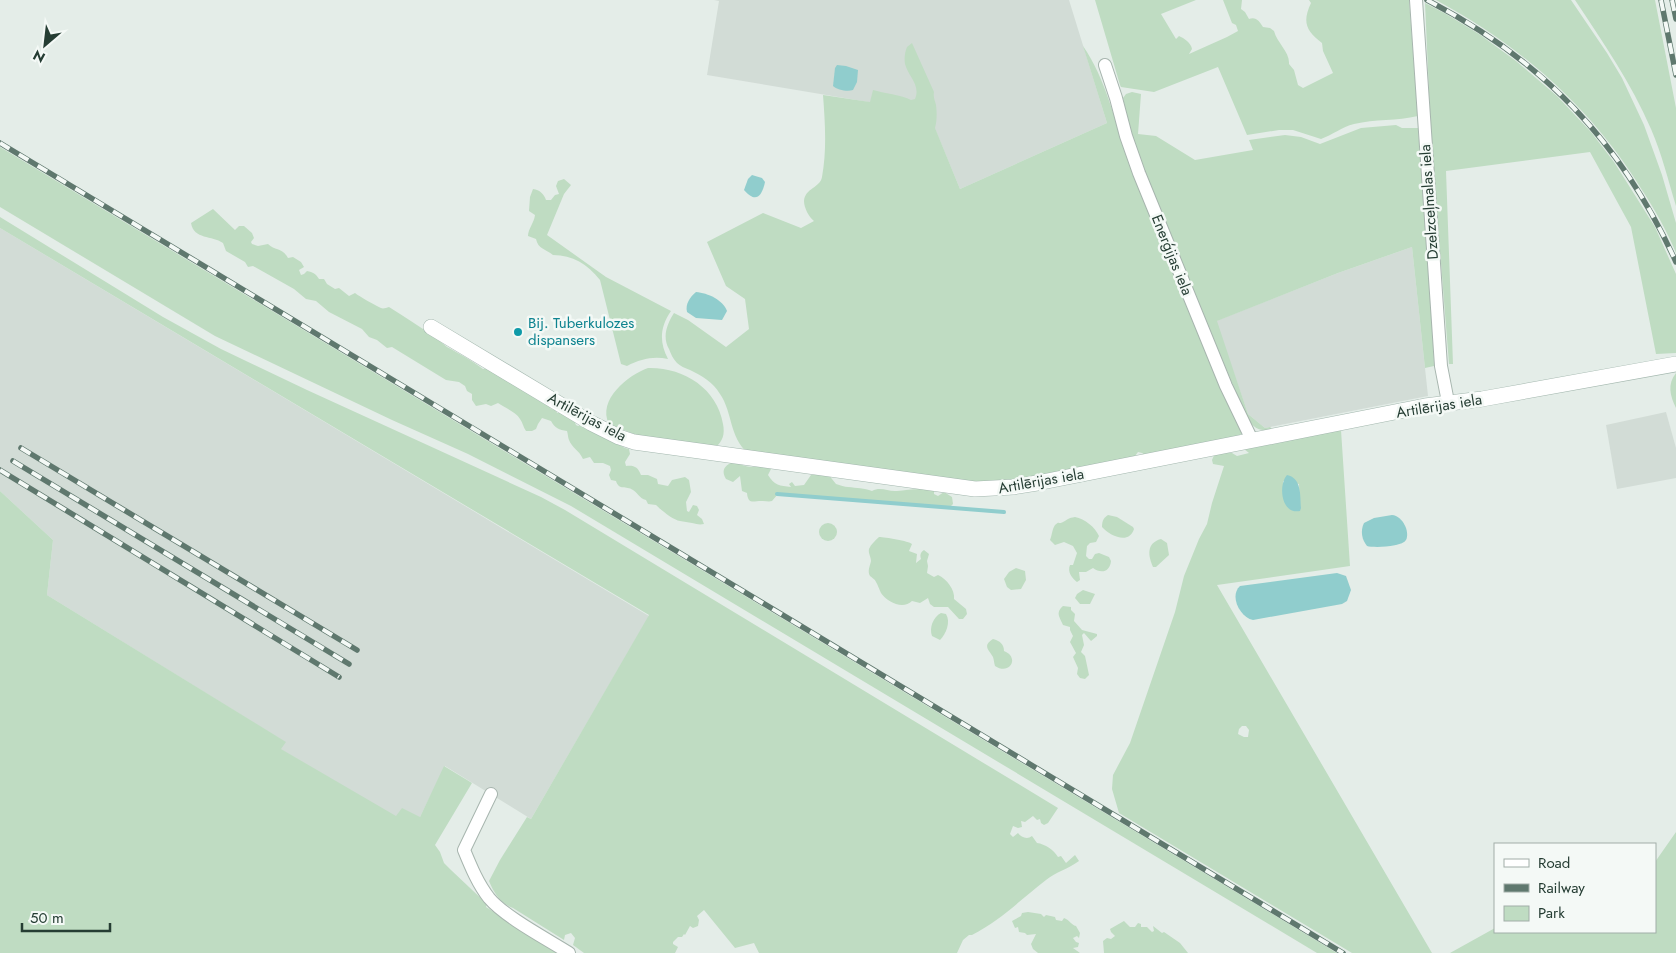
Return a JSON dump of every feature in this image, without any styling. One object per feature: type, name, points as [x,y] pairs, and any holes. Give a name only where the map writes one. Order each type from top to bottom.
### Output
[{"type":"street","name":"Dzelzceļmalas iela","points":[[1416,0],[1441,366],[1448,402]]},
{"type":"street","name":"Enerģijas iela","points":[[1105,65],[1139,173],[1226,386],[1252,440]]},
{"type":"street","name":"Artilērijas iela","points":[[430,328],[591,423],[634,442],[956,488],[984,489],[1013,487],[1448,402],[1482,400],[1676,364]]},
{"type":"street","points":[[491,794],[464,850],[478,881],[501,910],[569,953]]},
{"type":"shaded area","points":[[714,0],[1069,0],[1107,123],[960,189],[928,112],[707,75],[719,1]]},
{"type":"shaded area","points":[[0,228],[649,616],[531,819],[445,766],[420,817],[396,817],[280,749],[285,742],[47,595],[53,540],[0,491]]},
{"type":"shaded area","points":[[1412,247],[1428,396],[1265,428],[1248,414],[1216,321],[1338,273]]},
{"type":"shaded area","points":[[1666,412],[1676,448],[1676,478],[1617,489],[1606,425]]},
{"type":"green space","points":[[1095,0],[1196,0],[1161,14],[1176,39],[1179,36],[1190,45],[1192,49],[1189,54],[1238,31],[1236,25],[1232,23],[1223,0],[1242,0],[1241,9],[1249,19],[1256,19],[1263,27],[1274,31],[1288,55],[1289,64],[1294,70],[1298,85],[1303,88],[1333,73],[1323,51],[1322,43],[1312,34],[1307,26],[1306,21],[1311,3],[1309,0],[1409,0],[1418,116],[1354,124],[1321,139],[1293,130],[1279,130],[1247,135],[1218,67],[1154,92],[1121,87]]},
{"type":"green space","points":[[1436,0],[1571,0],[1622,78],[1644,125],[1662,175],[1676,223],[1676,253],[1656,213],[1622,160],[1577,106],[1525,58],[1497,37]]},
{"type":"green space","points":[[1575,0],[1655,0],[1676,108],[1676,206],[1651,129],[1635,95]]},
{"type":"green space","points":[[1425,3],[1479,34],[1516,61],[1557,96],[1591,132],[1614,162],[1655,227],[1676,274],[1676,353],[1656,354],[1631,227],[1590,152],[1446,171],[1453,364],[1449,364],[1431,137]]},
{"type":"green space","points":[[912,43],[934,92],[937,114],[935,128],[960,189],[1107,123],[1083,46],[1098,72],[1128,155],[1241,429],[1241,434],[1237,437],[1145,455],[1138,452],[1132,460],[979,485],[748,453],[742,447],[737,440],[724,401],[714,386],[677,363],[673,358],[666,340],[669,322],[674,313],[688,320],[726,347],[749,329],[745,299],[726,286],[707,242],[763,213],[801,228],[814,221],[807,212],[804,201],[807,193],[821,181],[824,167],[825,126],[823,95],[870,102],[873,90],[898,95],[911,100],[915,99],[915,85],[905,62],[907,47]]},
{"type":"green space","points":[[1132,92],[1141,94],[1138,134],[1156,136],[1195,160],[1253,150],[1249,140],[1285,135],[1301,137],[1320,144],[1361,128],[1396,125],[1402,128],[1418,128],[1432,310],[1434,366],[1425,368],[1412,247],[1338,273],[1217,321],[1248,414],[1265,428],[1270,427],[1273,430],[1262,430],[1255,427],[1244,412],[1138,156],[1131,135],[1123,98],[1126,94]]},
{"type":"green space","points":[[0,147],[1337,953],[1317,953],[571,506],[468,454],[215,336],[0,207]]},
{"type":"green space","points":[[564,179],[571,185],[564,194],[547,235],[606,277],[671,311],[667,317],[662,335],[663,347],[668,359],[647,359],[627,366],[621,364],[600,280],[590,269],[579,262],[560,255],[553,255],[540,247],[536,239],[528,236],[535,215],[529,211],[530,197],[533,189],[538,190],[546,200],[551,200],[555,195],[559,194],[556,186],[558,181]]},
{"type":"green space","points":[[213,209],[235,230],[239,226],[244,226],[252,233],[254,238],[251,242],[252,244],[258,246],[268,244],[283,252],[288,258],[293,257],[301,262],[304,267],[299,270],[301,275],[307,271],[311,272],[319,279],[324,279],[327,284],[335,289],[339,288],[349,296],[355,293],[381,308],[389,307],[483,369],[487,368],[524,392],[548,404],[557,413],[574,420],[576,425],[581,425],[629,449],[630,454],[625,462],[626,466],[635,467],[641,475],[648,475],[657,479],[658,484],[668,486],[672,480],[685,477],[689,480],[691,492],[686,502],[687,511],[689,512],[693,505],[697,506],[699,510],[697,515],[704,524],[677,520],[656,505],[648,504],[646,500],[633,490],[619,486],[616,481],[611,480],[609,475],[610,466],[603,463],[594,463],[590,457],[583,459],[570,443],[567,431],[558,428],[551,421],[542,418],[536,429],[526,431],[521,420],[513,412],[498,403],[491,406],[486,404],[476,406],[472,400],[472,394],[459,382],[446,380],[392,347],[387,348],[377,340],[369,337],[362,329],[329,312],[316,301],[306,299],[294,289],[253,266],[248,267],[245,262],[226,251],[223,243],[200,235],[193,228],[191,223]]},
{"type":"green space","points":[[0,217],[163,317],[221,349],[541,497],[565,510],[1058,808],[1048,823],[1044,825],[1040,819],[1037,820],[1033,816],[1025,822],[1021,821],[1022,827],[1013,826],[1010,834],[1013,837],[1018,833],[1024,838],[1032,836],[1037,843],[1049,848],[1058,857],[1061,856],[1066,863],[1075,855],[1079,861],[1050,877],[992,923],[969,935],[963,940],[957,953],[759,953],[754,943],[735,948],[704,910],[697,916],[699,920],[698,926],[693,928],[690,926],[685,935],[678,937],[673,942],[678,947],[675,953],[584,953],[573,945],[575,938],[571,933],[565,935],[564,940],[504,903],[495,893],[489,881],[527,817],[531,819],[649,615],[0,228]]},
{"type":"green space","points":[[648,368],[674,371],[686,376],[706,390],[714,400],[723,424],[723,437],[715,448],[639,436],[609,424],[606,415],[607,406],[616,390],[632,376]]},
{"type":"green space","points":[[1676,373],[1676,408],[1670,386]]},
{"type":"green space","points":[[1341,430],[1350,566],[1217,585],[1432,953],[1352,953],[1119,813],[1112,789],[1113,775],[1130,743],[1175,612],[1184,576],[1207,524],[1224,466],[1213,464],[1212,460],[1215,453],[1232,453],[1237,456],[1249,453],[1244,449]],"holes":[[[1283,481],[1299,484],[1300,511],[1283,497]],[[1242,726],[1246,726],[1249,730],[1248,737],[1238,734]]]},
{"type":"green space","points":[[736,462],[753,467],[759,465],[772,467],[768,475],[775,483],[784,486],[791,487],[789,484],[792,482],[795,486],[804,485],[811,475],[828,474],[836,484],[845,487],[872,491],[878,489],[894,491],[925,489],[934,491],[934,494],[938,496],[944,492],[952,497],[953,504],[949,508],[778,494],[772,501],[752,502],[749,500],[747,493],[742,491],[740,476],[733,482],[724,476],[725,467]]},
{"type":"green space","points":[[0,491],[53,540],[47,595],[286,742],[281,749],[396,816],[402,808],[420,817],[444,766],[472,783],[435,845],[444,863],[487,904],[486,907],[560,953],[0,953]]},
{"type":"green space","points":[[1108,515],[1117,517],[1133,527],[1132,534],[1124,538],[1114,536],[1105,530],[1102,527],[1102,523]]},
{"type":"green space","points":[[1075,517],[1089,524],[1099,536],[1096,542],[1090,543],[1087,546],[1086,556],[1092,559],[1095,554],[1099,553],[1109,557],[1111,561],[1109,568],[1105,571],[1093,568],[1086,572],[1079,572],[1080,580],[1077,582],[1069,570],[1077,553],[1073,546],[1064,542],[1055,545],[1050,540],[1055,525]]},
{"type":"green space","points":[[824,523],[832,523],[837,528],[835,539],[824,541],[819,536],[819,528]]},
{"type":"green space","points":[[879,537],[902,540],[912,544],[909,551],[917,554],[916,563],[921,559],[921,554],[924,550],[929,554],[927,573],[934,577],[938,575],[950,585],[954,599],[966,609],[967,614],[963,619],[959,619],[948,607],[934,607],[930,604],[928,598],[920,603],[912,601],[908,604],[900,605],[891,602],[884,596],[869,572],[871,561],[869,549]]},
{"type":"green space","points":[[1161,539],[1167,543],[1169,555],[1156,567],[1153,567],[1149,554],[1150,550],[1156,541]]},
{"type":"green space","points":[[1016,568],[1025,571],[1026,580],[1021,589],[1011,590],[1007,587],[1004,579],[1009,572]]},
{"type":"green space","points":[[1083,590],[1095,594],[1090,604],[1080,604],[1075,598]]},
{"type":"green space","points":[[1063,606],[1071,607],[1075,614],[1074,621],[1082,630],[1097,634],[1091,641],[1084,633],[1082,635],[1084,645],[1081,652],[1085,656],[1089,675],[1085,679],[1080,678],[1077,674],[1078,668],[1073,657],[1076,653],[1070,642],[1073,636],[1070,627],[1063,625],[1059,615],[1059,611]]},
{"type":"green space","points":[[941,613],[946,614],[948,624],[940,640],[932,636],[931,626]]},
{"type":"green space","points":[[993,639],[1001,643],[1004,651],[1011,657],[1011,664],[1005,669],[995,666],[993,657],[988,650],[987,646]]},
{"type":"green space","points":[[1676,832],[1676,953],[1450,953],[1494,929],[1494,933],[1656,933],[1656,861]]},
{"type":"green space","points":[[1022,913],[1041,914],[1044,917],[1046,915],[1055,917],[1056,920],[1062,921],[1064,918],[1076,926],[1080,933],[1079,938],[1077,936],[1073,938],[1079,943],[1078,947],[1073,948],[1080,953],[1038,953],[1031,944],[1036,934],[1027,935],[1019,932],[1018,927],[1015,928],[1012,921],[1021,916]]},
{"type":"green space","points":[[1124,921],[1130,927],[1135,927],[1138,923],[1141,924],[1141,927],[1147,927],[1152,932],[1154,931],[1153,926],[1180,943],[1188,953],[1104,953],[1103,941],[1115,936],[1110,929]]},
{"type":"water","points":[[837,65],[858,70],[857,82],[853,90],[837,89],[833,86]]},
{"type":"water","points":[[752,175],[762,178],[765,182],[760,194],[755,197],[752,197],[744,190],[748,179]]},
{"type":"water","points":[[696,292],[719,300],[727,311],[722,320],[696,318],[687,312],[688,301]]},
{"type":"water","points":[[1287,475],[1292,477],[1298,484],[1300,511],[1294,511],[1285,504],[1282,492]]},
{"type":"water","points":[[1392,515],[1399,518],[1405,525],[1406,540],[1394,546],[1367,546],[1362,535],[1364,523],[1374,518]]},
{"type":"water","points":[[1337,573],[1346,576],[1351,590],[1347,601],[1342,604],[1253,620],[1240,611],[1236,600],[1237,590],[1240,586]]},
{"type":"waterway","points":[[777,494],[1004,512]]},
{"type":"railway","points":[[1427,0],[1469,24],[1507,50],[1543,78],[1575,109],[1631,179],[1655,219],[1676,262]]},
{"type":"railway","points":[[1661,0],[1676,75]]},
{"type":"railway","points":[[1672,0],[1676,19]]},
{"type":"railway","points":[[0,143],[1343,953]]},
{"type":"railway","points":[[21,448],[357,650]]},
{"type":"railway","points":[[13,461],[349,664]]},
{"type":"railway","points":[[0,470],[339,677]]},
{"type":"place","name":"Bij. Tuberkulozes dispansers","points":[[518,332]]}]
